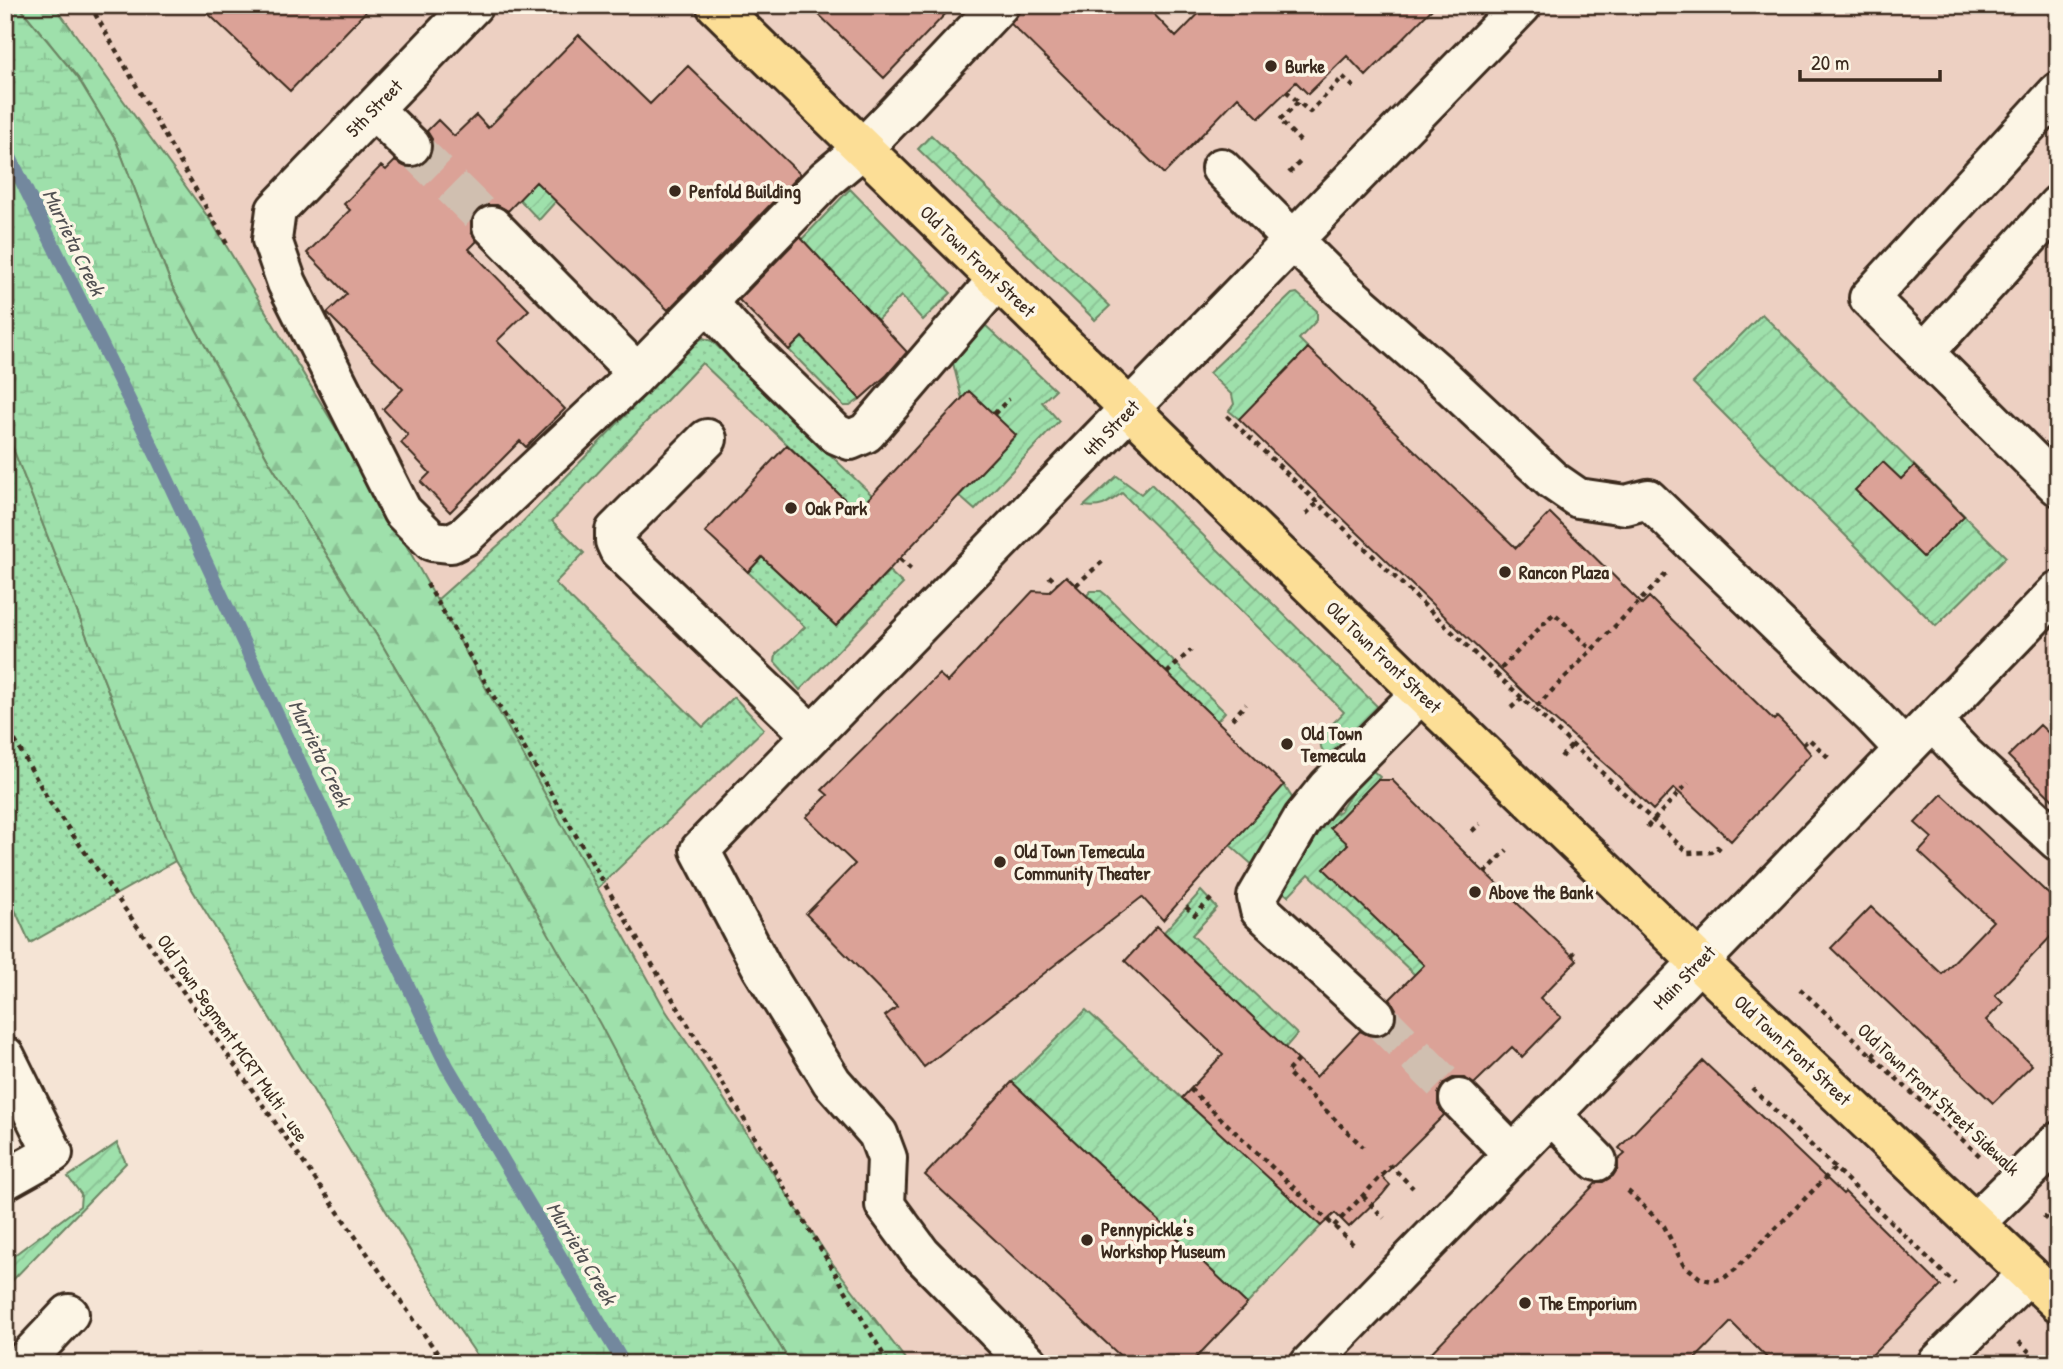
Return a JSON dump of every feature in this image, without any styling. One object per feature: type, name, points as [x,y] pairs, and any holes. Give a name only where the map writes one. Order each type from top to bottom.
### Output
[{"type":"main road","name":"Old Town Front Street","points":[[716,5],[1420,693],[2058,1303]]},
{"type":"street","name":"5th Street","points":[[473,5],[276,211],[271,240],[287,283],[402,511],[432,541],[451,543],[465,537],[637,373]]},
{"type":"street","points":[[492,226],[637,373],[826,180],[862,149],[999,5]]},
{"type":"street","name":"4th Street","points":[[1029,1364],[921,1254],[885,1205],[887,1157],[878,1134],[832,1082],[762,968],[700,850],[1522,5]]},
{"type":"street","points":[[2058,92],[1869,298],[2058,486]]},
{"type":"street","points":[[373,109],[411,146]]},
{"type":"street","points":[[1221,168],[1341,288],[1439,374],[1552,480],[1578,498],[1626,505],[1648,499],[1904,749]]},
{"type":"street","points":[[1924,353],[2058,205]]},
{"type":"street","points":[[707,302],[754,354],[836,434],[850,440],[866,433],[997,280]]},
{"type":"street","points":[[708,439],[615,531],[615,541],[619,550],[812,735]]},
{"type":"street","name":"Main Street","points":[[1310,1364],[2058,591]]},
{"type":"street","points":[[1375,1015],[1260,910],[1257,897],[1303,818],[1328,787],[1420,693]]},
{"type":"street","points":[[1932,721],[1965,756],[2058,841]]},
{"type":"street","points":[[5,1056],[53,1153],[5,1180]]},
{"type":"street","points":[[1459,1099],[1513,1154]]},
{"type":"street","points":[[1551,1114],[1597,1161]]},
{"type":"street","points":[[1975,1223],[2042,1168]]},
{"type":"street","points":[[1937,1364],[2028,1275]]},
{"type":"street","points":[[22,1364],[69,1314]]},
{"type":"path","points":[[90,5],[229,247]]},
{"type":"path","points":[[1286,91],[1310,112],[1343,77],[1354,87]]},
{"type":"path","points":[[1298,102],[1280,120],[1300,141]]},
{"type":"path","points":[[994,414],[1009,399]]},
{"type":"path","points":[[1227,416],[1496,674],[1688,853],[1713,852],[1717,847],[1722,851]]},
{"type":"path","points":[[1306,514],[1317,503]]},
{"type":"path","points":[[1534,709],[1695,543]]},
{"type":"path","points":[[900,559],[911,569]]},
{"type":"path","points":[[1076,585],[1103,561]]},
{"type":"path","points":[[1049,576],[1058,584]]},
{"type":"path","points":[[427,584],[889,1364]]},
{"type":"path","points":[[1496,674],[1554,613],[1592,650]]},
{"type":"path","points":[[1167,673],[1191,650]]},
{"type":"path","points":[[1511,708],[1522,698]]},
{"type":"path","points":[[1232,719],[1246,704]]},
{"type":"path","name":"Old Town Segment MCRT Multi - use","points":[[5,723],[49,801],[445,1364]]},
{"type":"path","points":[[1803,745],[1809,739],[1829,758]]},
{"type":"path","points":[[1561,757],[1572,745]]},
{"type":"path","points":[[1647,827],[1688,783]]},
{"type":"path","points":[[1472,831],[1480,824]]},
{"type":"path","points":[[1485,873],[1507,850]]},
{"type":"path","name":"Old Town Front Street Sidewalk","points":[[1800,989],[1872,1056],[2042,1168],[2058,1230]]},
{"type":"path","points":[[1872,1056],[1882,1046]]},
{"type":"path","points":[[1298,1060],[1287,1072],[1363,1147]]},
{"type":"path","points":[[1752,1088],[1987,1315],[2042,1364]]},
{"type":"path","points":[[1190,1089],[1356,1247]]},
{"type":"path","points":[[1597,1161],[1664,1226],[1683,1264],[1700,1278],[1713,1281],[1724,1278],[1736,1269],[1835,1168]]},
{"type":"path","points":[[1334,1226],[1391,1166],[1413,1188]]},
{"type":"path","points":[[1363,1195],[1384,1218]]},
{"type":"shaded area","name":"Old Town Temecula","points":[[54,5],[2058,5],[2058,1364],[909,1364],[833,1264],[666,1011],[401,536],[213,224]]},
{"type":"green space","points":[[5,5],[18,5],[78,78],[116,141],[172,286],[270,463],[377,636],[478,809],[600,1024],[701,1215],[791,1364],[483,1364],[447,1312],[175,861],[5,428]]},
{"type":"green space","points":[[18,5],[54,5],[213,224],[401,536],[666,1011],[833,1264],[909,1364],[791,1364],[701,1215],[478,809],[377,636],[270,463],[172,286],[116,141],[78,78]]},
{"type":"green space","points":[[504,111],[556,201],[539,220],[519,199],[488,128]]},
{"type":"green space","points":[[931,135],[1110,306],[1095,320],[918,149]]},
{"type":"green space","points":[[850,189],[951,293],[923,320],[901,296],[877,320],[802,239]]},
{"type":"green space","points":[[1297,293],[1317,311],[1317,320],[1299,339],[1308,348],[1239,419],[1229,411],[1234,404],[1232,395],[1209,373],[1292,294]]},
{"type":"green space","points":[[1762,314],[2006,557],[1936,626],[1693,383]]},
{"type":"green space","points":[[816,323],[812,348],[860,399],[850,406],[844,406],[789,350]]},
{"type":"green space","points":[[984,324],[1055,390],[1042,402],[1059,421],[975,510],[959,496],[1016,435],[970,392],[962,399],[952,359]]},
{"type":"green space","points":[[703,338],[712,341],[872,495],[857,511],[702,363],[552,521],[584,553],[555,583],[703,727],[734,697],[764,729],[597,889],[437,600],[511,534],[694,344]]},
{"type":"green space","points":[[5,428],[175,861],[30,943],[5,888]]},
{"type":"green space","points":[[1117,476],[1141,494],[1151,484],[1384,713],[1339,756],[1325,753],[1321,740],[1344,712],[1122,493],[1100,506],[1084,506]]},
{"type":"green space","points":[[762,557],[836,626],[889,571],[903,584],[800,690],[775,662],[776,654],[805,627],[748,572]]},
{"type":"green space","points":[[1091,591],[1101,591],[1106,595],[1225,712],[1217,721],[1087,595]]},
{"type":"green space","points":[[1372,770],[1380,777],[1331,827],[1348,844],[1324,869],[1424,965],[1415,975],[1309,874],[1288,896],[1283,892],[1284,884],[1316,824],[1340,811],[1358,783]]},
{"type":"green space","points":[[1284,785],[1296,804],[1256,868],[1230,845]]},
{"type":"green space","points":[[1201,891],[1217,908],[1192,935],[1297,1034],[1285,1048],[1164,932]]},
{"type":"green space","points":[[1086,1010],[1321,1226],[1247,1304],[1012,1082]]},
{"type":"green space","points":[[117,1143],[126,1163],[5,1288],[5,1262],[80,1206],[81,1194],[68,1177]]},
{"type":"building","points":[[199,5],[372,5],[290,91]]},
{"type":"building","points":[[809,5],[954,5],[884,78]]},
{"type":"building","points":[[1020,5],[1145,5],[1176,37],[1207,5],[1436,5],[1366,76],[1347,56],[1308,94],[1296,82],[1259,118],[1238,97],[1164,174],[1011,24],[1020,11]]},
{"type":"building","points":[[579,35],[650,104],[688,66],[800,174],[668,310],[536,182],[508,211],[497,205],[486,205],[477,210],[471,221],[471,232],[477,241],[469,249],[529,310],[497,341],[565,409],[526,447],[520,441],[450,512],[421,482],[430,473],[401,443],[408,435],[383,409],[403,389],[327,313],[347,294],[307,253],[350,210],[344,204],[381,166],[386,170],[395,161],[406,167],[416,167],[426,162],[432,151],[432,139],[427,131],[438,120],[454,136],[476,115],[488,128]]},
{"type":"building","points":[[800,237],[907,352],[887,375],[860,399],[802,337],[789,350],[739,300]]},
{"type":"building","name":"Rancon Plaza","points":[[1308,348],[1516,548],[1550,513],[1642,604],[1649,597],[1774,720],[1777,717],[1794,734],[1811,754],[1731,841],[1674,788],[1653,810],[1531,699],[1239,419]]},
{"type":"building","name":"Oak Park","points":[[969,391],[1016,435],[836,626],[762,557],[748,572],[705,532],[787,445],[857,511]]},
{"type":"building","points":[[1883,462],[1901,479],[1914,466],[1964,516],[1923,557],[1855,490]]},
{"type":"building","points":[[1066,576],[1284,785],[1163,920],[1142,897],[924,1067],[885,1016],[897,1007],[806,914],[855,864],[806,817],[828,795],[822,790],[939,674],[948,682],[1033,591],[1049,592]]},
{"type":"building","points":[[2040,725],[2058,742],[2058,805],[2008,756]]},
{"type":"building","points":[[1377,780],[1392,780],[1577,960],[1540,998],[1561,1017],[1522,1057],[1512,1047],[1474,1084],[1464,1078],[1453,1078],[1444,1083],[1438,1094],[1438,1105],[1444,1115],[1382,1177],[1390,1185],[1382,1195],[1349,1227],[1335,1213],[1321,1226],[1182,1098],[1223,1054],[1125,961],[1157,926],[1316,1077],[1360,1031],[1371,1036],[1382,1036],[1391,1030],[1396,1019],[1396,1009],[1390,999],[1424,965],[1324,869],[1348,844],[1330,828]]},
{"type":"building","points":[[1942,794],[2058,903],[2058,929],[1995,995],[2003,1003],[1986,1020],[2032,1065],[1993,1103],[1831,948],[1871,907],[1942,974],[1993,921],[1919,852],[1932,838],[1915,823]]},
{"type":"building","points":[[1703,1061],[1843,1194],[1845,1192],[1941,1286],[1863,1364],[1773,1364],[1731,1322],[1690,1364],[1420,1364],[1597,1182],[1603,1182],[1613,1176],[1618,1168],[1618,1160],[1625,1154],[1619,1148]]},
{"type":"building","name":"Pennypickle's Workshop Museum","points":[[1012,1082],[1247,1304],[1190,1364],[1129,1364],[925,1175]]},
{"type":"waterway","name":"Murrieta Creek","points":[[5,147],[157,457],[294,751],[447,1066],[624,1364]]},
{"type":"tunnel","points":[[411,146],[492,226]]},
{"type":"tunnel","points":[[1375,1015],[1459,1099]]},
{"type":"place","name":"Burke","points":[[1271,66]]},
{"type":"place","name":"Penfold Building","points":[[675,191]]},
{"type":"place","name":"Oak Park","points":[[791,508]]},
{"type":"place","name":"Rancon Plaza","points":[[1505,572]]},
{"type":"place","name":"Old Town Temecula","points":[[1287,744]]},
{"type":"place","name":"Old Town Temecula Community Theater","points":[[1000,862]]},
{"type":"place","name":"Above the Bank","points":[[1475,892]]},
{"type":"place","name":"Pennypickle's Workshop Museum","points":[[1087,1240]]},
{"type":"place","name":"The Emporium","points":[[1525,1303]]}]
